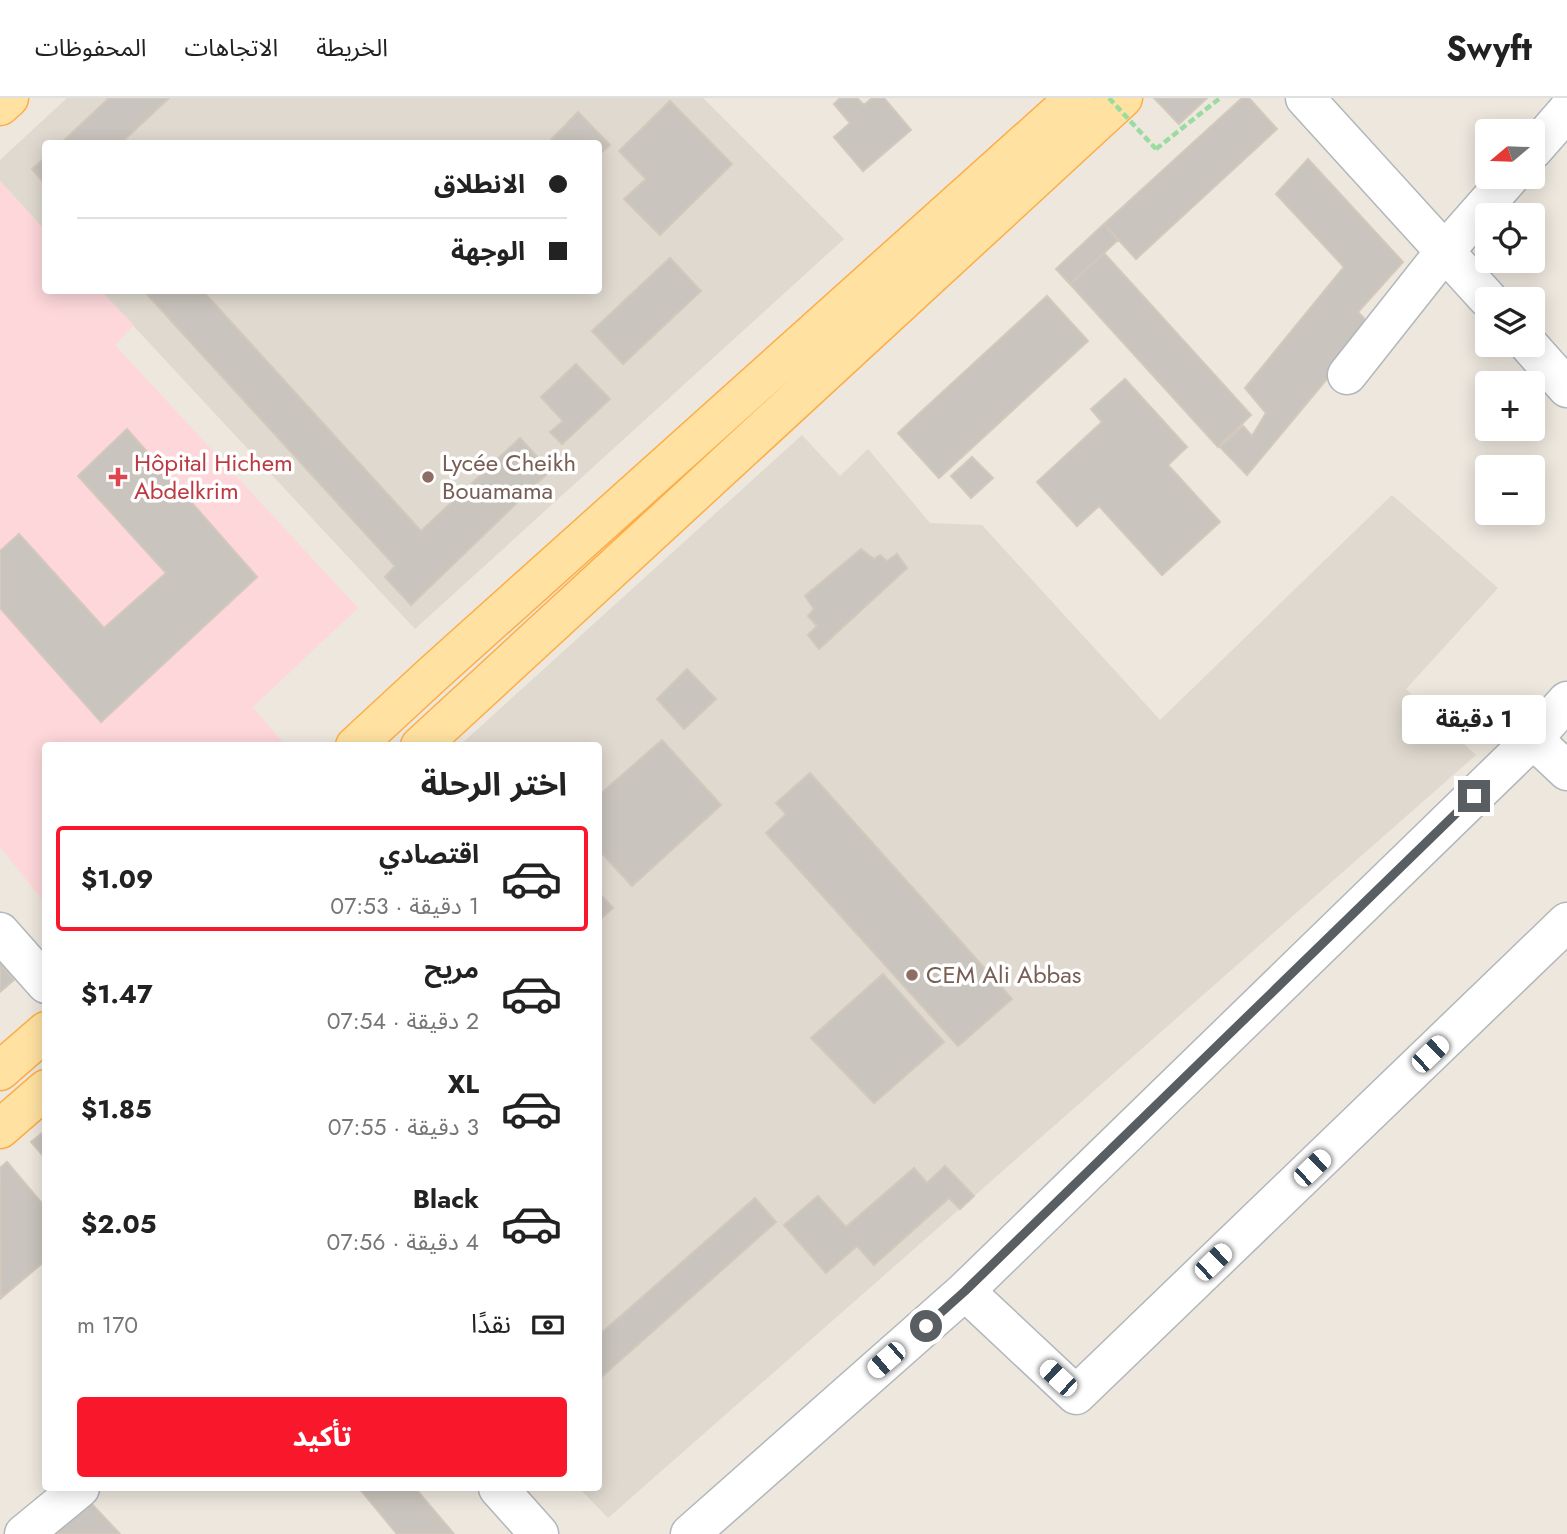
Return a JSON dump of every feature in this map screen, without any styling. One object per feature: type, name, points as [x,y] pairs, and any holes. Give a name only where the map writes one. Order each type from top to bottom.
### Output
[{"type":"main road","points":[[0,106],[9,98]]},
{"type":"main road","points":[[359,742],[1075,98]]},
{"type":"main road","points":[[425,742],[1124,98]]},
{"type":"main road","points":[[0,1071],[42,1034]]},
{"type":"main road","points":[[0,1129],[42,1092]]},
{"type":"street","points":[[1305,98],[1477,287]]},
{"type":"street","points":[[1545,136],[1567,111]]},
{"type":"street","points":[[1347,375],[1445,251],[1499,189]]},
{"type":"street","points":[[1540,357],[1567,388]]},
{"type":"street","points":[[690,1534],[965,1291],[1533,739],[1567,701]]},
{"type":"street","points":[[1533,739],[1567,771]]},
{"type":"street","points":[[965,1291],[1076,1395],[1567,922]]},
{"type":"street","points":[[0,932],[42,979]]},
{"type":"street","points":[[24,1534],[76,1491]]},
{"type":"street","points":[[501,1491],[539,1534]]},
{"type":"path","points":[[1109,98],[1156,149],[1220,98]]},
{"type":"shaded area","name":"Lycée Cheikh Bouamama","points":[[67,98],[703,98],[844,239],[415,629],[104,294],[602,294],[602,140],[42,140],[42,227],[0,181],[0,160]]},
{"type":"shaded area","name":"Hôpital Hichem Abdelkrim","points":[[0,181],[42,227],[42,294],[104,294],[134,325],[115,345],[358,608],[253,707],[282,742],[42,742],[42,899],[0,847]]},
{"type":"shaded area","name":"CEM Ali Abbas","points":[[802,435],[840,476],[868,449],[930,523],[982,525],[1160,720],[1392,495],[1498,588],[1406,689],[1476,755],[608,1518],[582,1491],[602,1491],[602,742],[463,742]]},
{"type":"building","points":[[109,98],[169,98],[124,140],[64,140]]},
{"type":"building","points":[[840,98],[857,98],[864,105],[872,98],[884,98],[911,130],[863,171],[834,137],[850,123],[834,104]]},
{"type":"building","points":[[1154,98],[1207,98],[1179,124]]},
{"type":"building","points":[[1242,98],[1249,98],[1277,129],[1136,259],[1104,224]]},
{"type":"building","points":[[670,101],[732,164],[660,235],[624,199],[646,179],[619,151]]},
{"type":"building","points":[[578,112],[610,145],[602,152],[602,140],[551,140]]},
{"type":"building","points":[[1308,159],[1403,262],[1358,312],[1371,326],[1247,475],[1220,447],[1243,426],[1252,436],[1266,413],[1245,388],[1344,267],[1276,194]]},
{"type":"building","points":[[42,160],[42,180],[32,169]]},
{"type":"building","points":[[1104,224],[1118,240],[1070,284],[1056,269]]},
{"type":"building","points":[[1104,253],[1251,415],[1218,447],[1070,284]]},
{"type":"building","points":[[670,258],[701,291],[623,364],[592,331]]},
{"type":"building","points":[[147,294],[206,294],[421,531],[520,438],[550,471],[411,605],[385,577],[395,566]]},
{"type":"building","points":[[1047,296],[1088,341],[939,478],[898,433]]},
{"type":"building","points":[[576,364],[610,399],[562,444],[550,432],[563,421],[541,397]]},
{"type":"building","points":[[1125,379],[1187,447],[1168,465],[1220,522],[1162,575],[1099,506],[1077,526],[1037,482],[1102,422],[1091,409]]},
{"type":"building","points":[[127,429],[257,577],[101,722],[0,608],[0,551],[19,534],[104,628],[166,573],[78,476]]},
{"type":"building","points":[[972,457],[993,478],[971,498],[951,476]]},
{"type":"building","points":[[861,549],[874,559],[880,555],[887,561],[897,554],[907,568],[819,649],[808,635],[817,626],[808,616],[814,609],[805,596]]},
{"type":"building","points":[[687,669],[716,699],[684,729],[657,699]]},
{"type":"building","points":[[662,740],[721,805],[632,886],[602,853],[602,792]]},
{"type":"building","points":[[810,773],[1012,999],[958,1046],[766,833],[786,814],[776,803]]},
{"type":"building","points":[[602,896],[613,908],[602,918]]},
{"type":"building","points":[[0,963],[14,980],[0,992]]},
{"type":"building","points":[[883,974],[944,1042],[874,1103],[811,1038]]},
{"type":"building","points":[[42,1133],[42,1154],[31,1142]]},
{"type":"building","points":[[7,1162],[42,1203],[42,1263],[1,1298],[0,1168]]},
{"type":"building","points":[[945,1166],[974,1196],[960,1209],[949,1198],[874,1265],[857,1246],[826,1273],[784,1225],[818,1196],[846,1227],[914,1168],[927,1183]]},
{"type":"building","points":[[755,1198],[776,1222],[602,1376],[602,1332]]},
{"type":"building","points":[[361,1491],[418,1491],[454,1534],[397,1534]]},
{"type":"building","points":[[88,1500],[120,1534],[53,1534]]},
{"type":"place","name":"Hôpital Hichem Abdelkrim","points":[[118,477]]},
{"type":"place","name":"Lycée Cheikh Bouamama","points":[[428,477]]},
{"type":"place","name":"CEM Ali Abbas","points":[[912,975]]},
{"type":"route","points":[[926,1326],[1474,796]]}]
